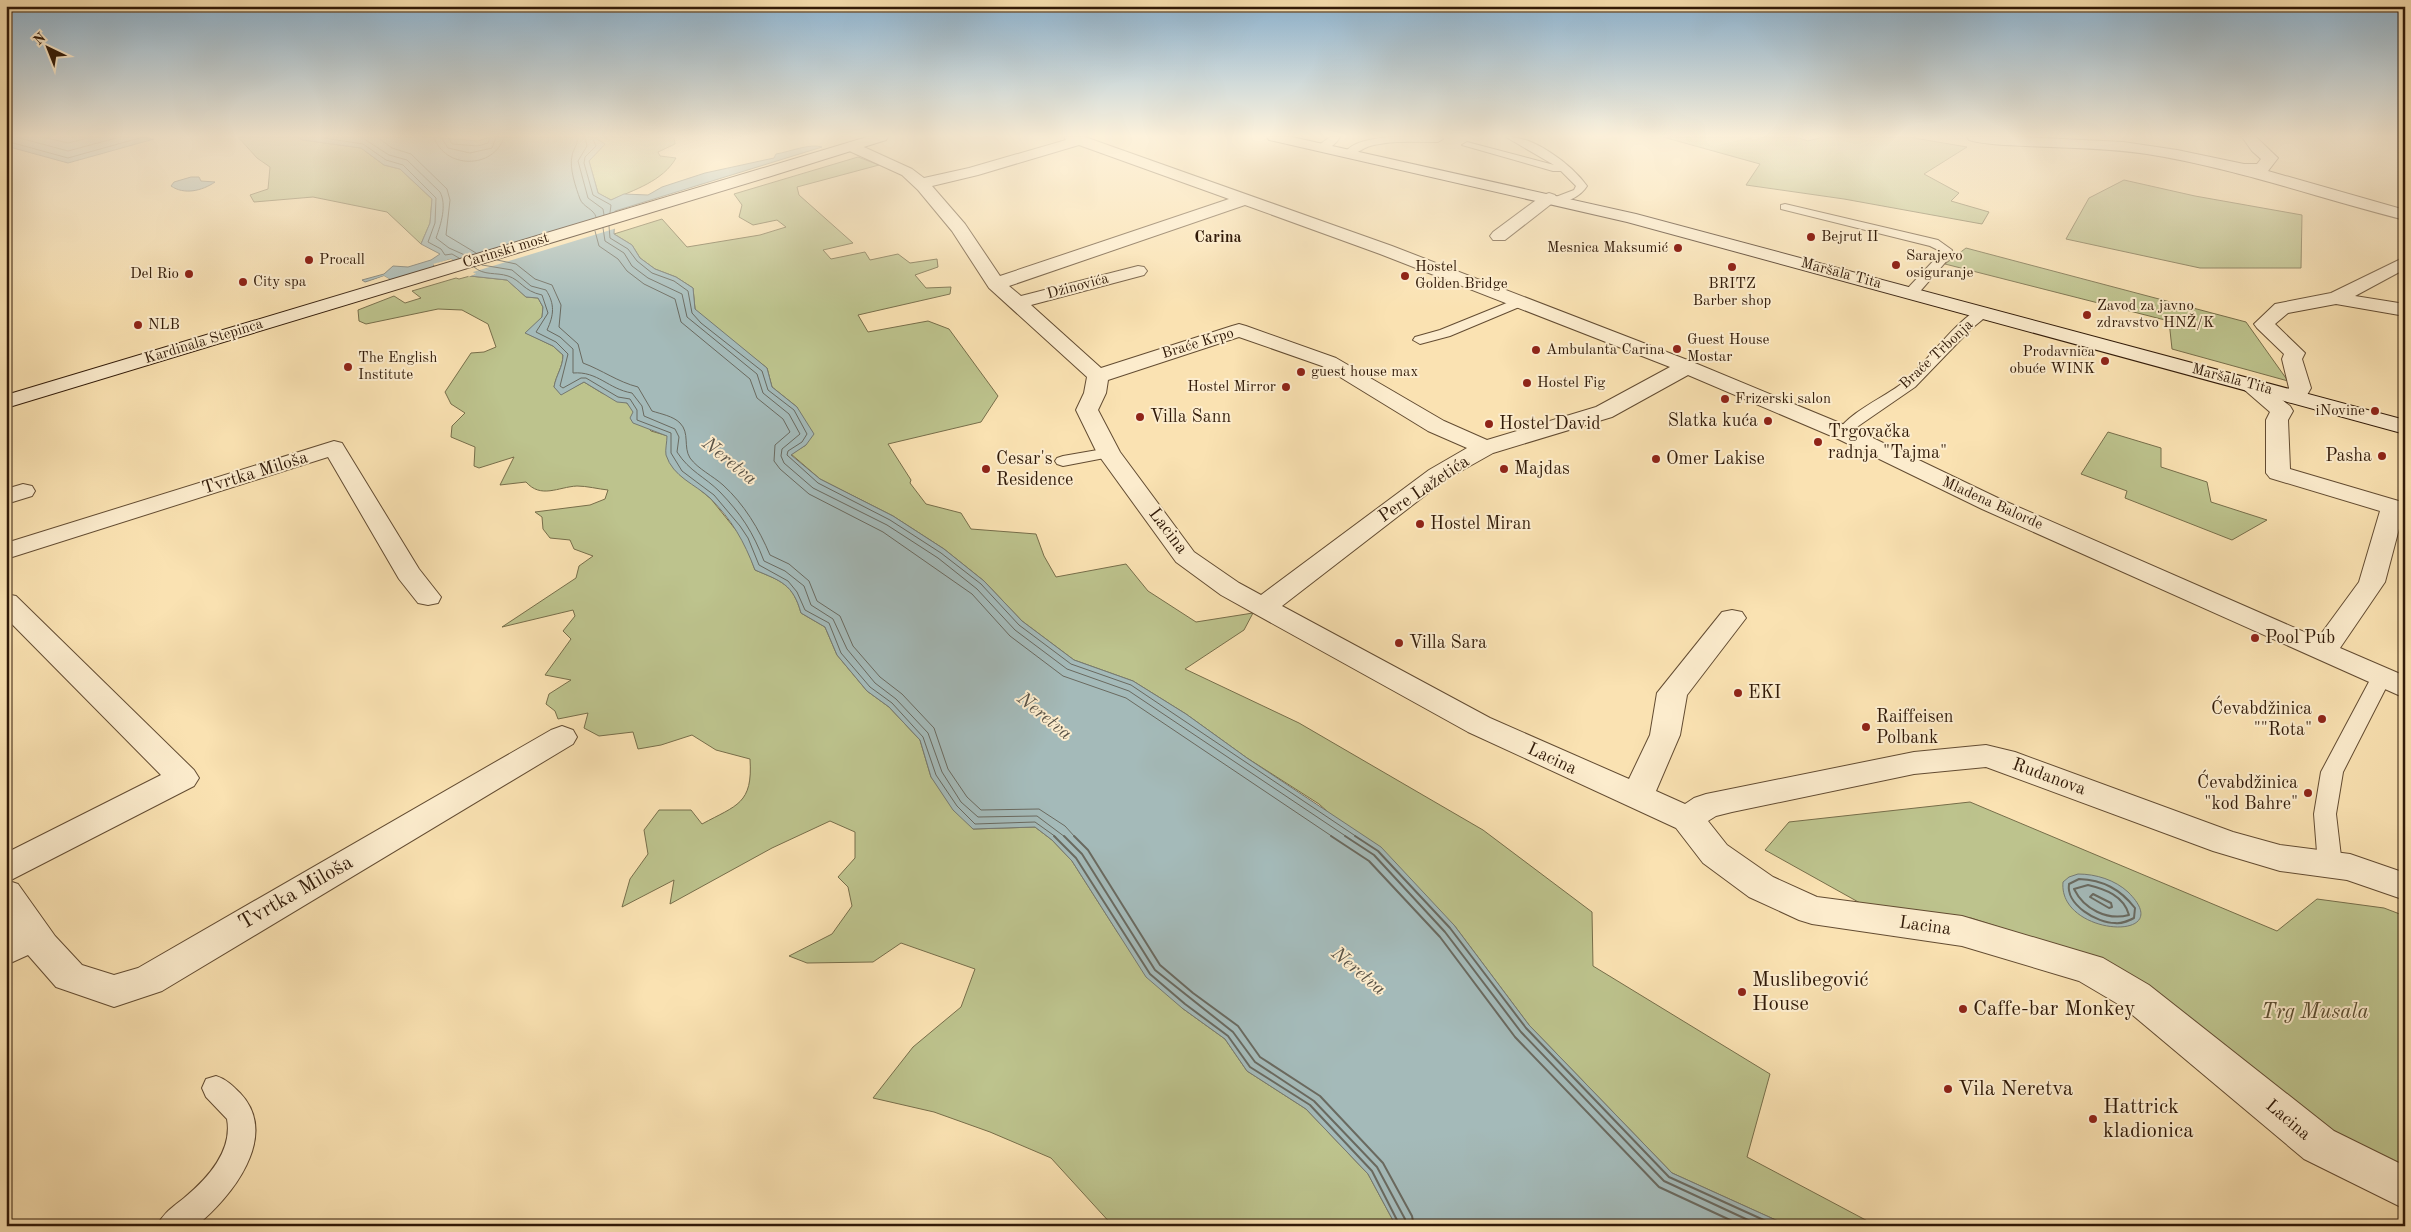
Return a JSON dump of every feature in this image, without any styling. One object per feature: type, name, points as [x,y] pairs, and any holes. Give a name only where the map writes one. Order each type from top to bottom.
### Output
[{"type":"street","name":"Carinski most","points":[[393,284],[694,194]]},
{"type":"street","points":[[929,194],[959,228],[996,284],[1098,376]]},
{"type":"street","name":"Mladena Balorde","points":[[1233,194],[1682,365],[1844,433],[1991,504],[2405,688]]},
{"type":"street","name":"Maršala Tita","points":[[1533,194],[1983,312],[2405,427]]},
{"type":"street","points":[[2333,194],[2405,215]]},
{"type":"street","points":[[996,284],[1246,199]]},
{"type":"street","points":[[1499,236],[1553,199]]},
{"type":"street","points":[[2295,397],[2300,388],[2292,359],[2295,353],[2264,324],[2282,308],[2336,298],[2405,262]]},
{"type":"street","name":"Džinovića","points":[[1017,303],[1138,270]]},
{"type":"street","name":"Kardinala Stepinca","points":[[9,402],[393,284]]},
{"type":"street","points":[[2336,298],[2405,310]]},
{"type":"street","name":"Braće Krpo","points":[[1098,376],[1239,330],[1329,362],[1436,426],[1485,448]]},
{"type":"street","name":"Pere Lažetića","points":[[1263,607],[1438,475],[1485,448],[1604,412],[1681,370],[1682,365]]},
{"type":"street","name":"Lacina","points":[[1098,376],[1095,393],[1087,410],[1109,452],[1185,557],[1230,589],[1480,725],[1688,819],[1715,854],[1761,887],[1812,910],[1962,931],[2090,969],[2143,1002],[2319,1145],[2405,1188]]},
{"type":"street","points":[[2251,386],[2282,411],[2277,420],[2278,474],[2393,507],[2372,582],[2323,651]]},
{"type":"street","name":"Tvrtka Miloša","points":[[6,551],[334,448],[408,573],[428,597]]},
{"type":"street","points":[[6,602],[183,778],[6,869]]},
{"type":"street","points":[[1637,797],[1665,735],[1672,693],[1732,618]]},
{"type":"street","name":"Tvrtka Miloša","points":[[6,894],[20,943],[69,976],[114,991],[149,980],[562,737]]},
{"type":"street","name":"Rudanova","points":[[1688,819],[1706,806],[1732,800],[1914,763],[1986,756],[2004,760],[2225,842],[2280,858],[2350,867],[2405,887]]},
{"type":"lane","points":[[1553,199],[1569,194]]},
{"type":"lane","points":[[1785,207],[1934,243],[1946,250],[1944,257],[1911,293]]},
{"type":"lane","points":[[1420,340],[1445,333],[1519,302]]},
{"type":"lane","name":"Braće Trbonja","points":[[1844,433],[1849,426],[1910,384],[1966,326],[1983,312]]},
{"type":"lane","points":[[1063,461],[1109,452]]},
{"type":"lane","points":[[2330,865],[2325,814],[2332,772],[2381,678]]},
{"type":"lane","points":[[172,1226],[196,1208],[220,1186],[234,1162],[243,1132],[239,1114],[216,1088]]},
{"type":"green space","points":[[427,194],[432,199],[430,223],[421,244],[387,212],[313,197],[254,202],[250,195]]},
{"type":"green space","points":[[601,194],[623,194],[611,200]]},
{"type":"green space","points":[[734,194],[799,194],[853,243],[823,250],[831,259],[865,252],[870,260],[898,254],[910,263],[937,259],[938,267],[915,275],[926,288],[951,287],[950,294],[858,315],[868,332],[928,321],[949,329],[998,396],[981,422],[888,444],[911,480],[910,483],[926,504],[961,513],[971,529],[1036,534],[1044,556],[1056,577],[1126,564],[1148,591],[1196,622],[1253,613],[1244,630],[1185,669],[1299,723],[1483,830],[1592,912],[1593,966],[1770,1074],[1747,1157],[1877,1226],[1789,1226],[1672,1173],[1529,1025],[1454,925],[1319,804],[1247,758],[1186,714],[1133,681],[1074,660],[1022,621],[984,581],[944,549],[893,516],[820,479],[791,454],[806,445],[797,407],[772,387],[767,368],[704,319],[695,309],[693,288],[676,277],[655,269],[640,258],[632,245],[614,234],[662,219],[687,247],[760,235],[786,227],[777,220],[753,225],[739,217],[742,205]]},
{"type":"green space","points":[[1812,194],[1958,194],[1951,201],[1989,212],[1982,224]]},
{"type":"green space","points":[[2096,194],[2188,194],[2302,215],[2301,268],[2200,268],[2066,239],[2089,198]]},
{"type":"green space","points":[[1966,248],[2246,322],[2288,381],[2172,349],[2169,321],[1945,264]]},
{"type":"green space","points":[[470,276],[507,280],[526,297],[538,298],[543,307],[542,318],[526,333],[553,346],[563,355],[554,387],[561,394],[584,382],[602,393],[627,403],[651,431],[668,436],[699,489],[711,499],[744,540],[755,570],[785,585],[798,603],[801,613],[825,627],[837,655],[867,691],[889,707],[920,740],[931,777],[973,829],[1035,827],[1052,840],[1072,861],[1118,933],[1182,1008],[1225,1039],[1247,1071],[1306,1109],[1368,1174],[1396,1226],[1113,1226],[1051,1158],[990,1132],[934,1112],[873,1098],[913,1047],[961,1007],[975,969],[901,943],[873,962],[807,963],[789,956],[832,934],[852,906],[848,887],[838,877],[855,858],[855,832],[830,821],[772,848],[670,904],[674,880],[622,907],[630,879],[648,854],[644,830],[659,810],[691,810],[702,824],[725,812],[740,801],[745,794],[749,785],[750,759],[716,750],[692,735],[661,745],[638,749],[633,732],[599,736],[584,728],[588,713],[558,719],[555,711],[546,704],[549,694],[571,680],[545,675],[571,639],[563,631],[575,616],[573,610],[502,627],[576,578],[579,566],[593,556],[574,549],[570,540],[550,538],[543,529],[542,517],[535,512],[590,505],[605,499],[608,490],[577,486],[544,491],[532,487],[526,482],[500,485],[514,457],[479,468],[474,466],[475,447],[451,437],[452,426],[465,413],[451,404],[445,392],[471,353],[484,352],[496,347],[488,324],[462,310],[438,309],[366,324],[359,321],[358,310],[394,296],[405,303],[421,298],[412,291],[456,278]]},
{"type":"green space","points":[[2108,432],[2161,448],[2161,467],[2207,482],[2211,502],[2267,520],[2232,540],[2125,498],[2127,491],[2081,474]]},
{"type":"green space","name":"Trg Musala","points":[[1970,802],[2277,931],[2317,899],[2384,908],[2405,916],[2405,1176],[2359,1154],[2098,959],[1971,918],[1887,918],[1765,850],[1789,822]]},
{"type":"water","name":"Neretva","points":[[427,194],[601,194],[611,200],[623,194],[668,194],[615,211],[614,234],[632,245],[640,258],[655,269],[676,277],[693,288],[695,309],[767,368],[772,387],[797,407],[814,434],[806,445],[791,455],[820,479],[893,516],[944,549],[984,581],[1022,621],[1074,660],[1133,681],[1186,714],[1247,758],[1381,847],[1454,925],[1529,1025],[1672,1173],[1789,1226],[1396,1226],[1368,1174],[1306,1109],[1247,1071],[1225,1039],[1182,1008],[1146,977],[1072,861],[1052,840],[1035,827],[973,829],[953,810],[931,777],[920,740],[889,707],[867,691],[837,655],[825,627],[801,613],[798,603],[790,590],[772,577],[755,570],[742,540],[725,514],[710,498],[679,475],[669,463],[666,455],[667,436],[633,423],[630,418],[633,412],[627,403],[617,402],[584,382],[561,395],[554,387],[563,355],[553,346],[525,333],[542,317],[543,307],[538,298],[526,297],[507,280],[470,276],[475,274],[451,259],[433,265],[436,267],[391,280],[384,276],[365,282],[362,280],[384,274],[393,266],[408,267],[431,260],[440,254],[421,244],[430,223],[432,199]]},
{"type":"water","points":[[2078,874],[2092,875],[2105,879],[2123,888],[2140,908],[2139,920],[2129,926],[2113,927],[2095,923],[2078,914],[2066,900],[2063,882],[2069,877]]},
{"type":"pier","points":[[617,213],[617,228],[473,272],[476,274],[468,277],[470,274],[451,262],[436,267],[433,264],[451,259],[455,261]]},
{"type":"pier","points":[[434,268],[390,282],[384,279],[371,281],[384,276],[391,280]]},
{"type":"place","name":"Bejrut II","points":[[1811,237]]},
{"type":"place","name":"Mesnica Maksumić","points":[[1678,248]]},
{"type":"place","name":"Procall","points":[[309,260]]},
{"type":"place","name":"Sarajevo osiguranje","points":[[1896,265]]},
{"type":"place","name":"BRITZ Barber shop","points":[[1732,267]]},
{"type":"place","name":"Del Rio","points":[[189,274]]},
{"type":"place","name":"Hostel Golden Bridge","points":[[1405,276]]},
{"type":"place","name":"City spa","points":[[243,282]]},
{"type":"place","name":"Zavod za javno zdravstvo HNŽ/K","points":[[2087,315]]},
{"type":"place","name":"NLB","points":[[138,325]]},
{"type":"place","name":"Guest House Mostar","points":[[1677,349]]},
{"type":"place","name":"Ambulanta Carina","points":[[1536,350]]},
{"type":"place","name":"Prodavnica obuće WINK","points":[[2105,361]]},
{"type":"place","name":"The English Institute","points":[[348,367]]},
{"type":"place","name":"guest house max","points":[[1301,372]]},
{"type":"place","name":"Hostel Fig","points":[[1527,383]]},
{"type":"place","name":"Hostel Mirror","points":[[1286,387]]},
{"type":"place","name":"Frizerski salon","points":[[1725,399]]},
{"type":"place","name":"iNovine","points":[[2375,411]]},
{"type":"place","name":"Villa Sann","points":[[1140,417]]},
{"type":"place","name":"Slatka kuća","points":[[1768,421]]},
{"type":"place","name":"Hostel David","points":[[1489,424]]},
{"type":"place","name":"Trgovačka radnja \"Tajma\"","points":[[1818,442]]},
{"type":"place","name":"Pasha","points":[[2382,456]]},
{"type":"place","name":"Omer Lakise","points":[[1656,459]]},
{"type":"place","name":"Cesar's Residence","points":[[986,469]]},
{"type":"place","name":"Majdas","points":[[1504,469]]},
{"type":"place","name":"Hostel Miran","points":[[1420,524]]},
{"type":"place","name":"Pool Pub","points":[[2255,638]]},
{"type":"place","name":"Villa Sara","points":[[1399,643]]},
{"type":"place","name":"EKI","points":[[1738,693]]},
{"type":"place","name":"Ćevabdžinica \"\"Rota\"","points":[[2322,719]]},
{"type":"place","name":"Raiffeisen Polbank","points":[[1866,727]]},
{"type":"place","name":"Ćevabdžinica \"kod Bahre\"","points":[[2308,793]]},
{"type":"place","name":"Muslibegović House","points":[[1742,992]]},
{"type":"place","name":"Caffe-bar Monkey","points":[[1963,1009]]},
{"type":"place","name":"Vila Neretva","points":[[1948,1089]]},
{"type":"place","name":"Hattrick kladionica","points":[[2093,1119]]},
{"type":"district","name":"Carina","points":[[1218,238]]}]
